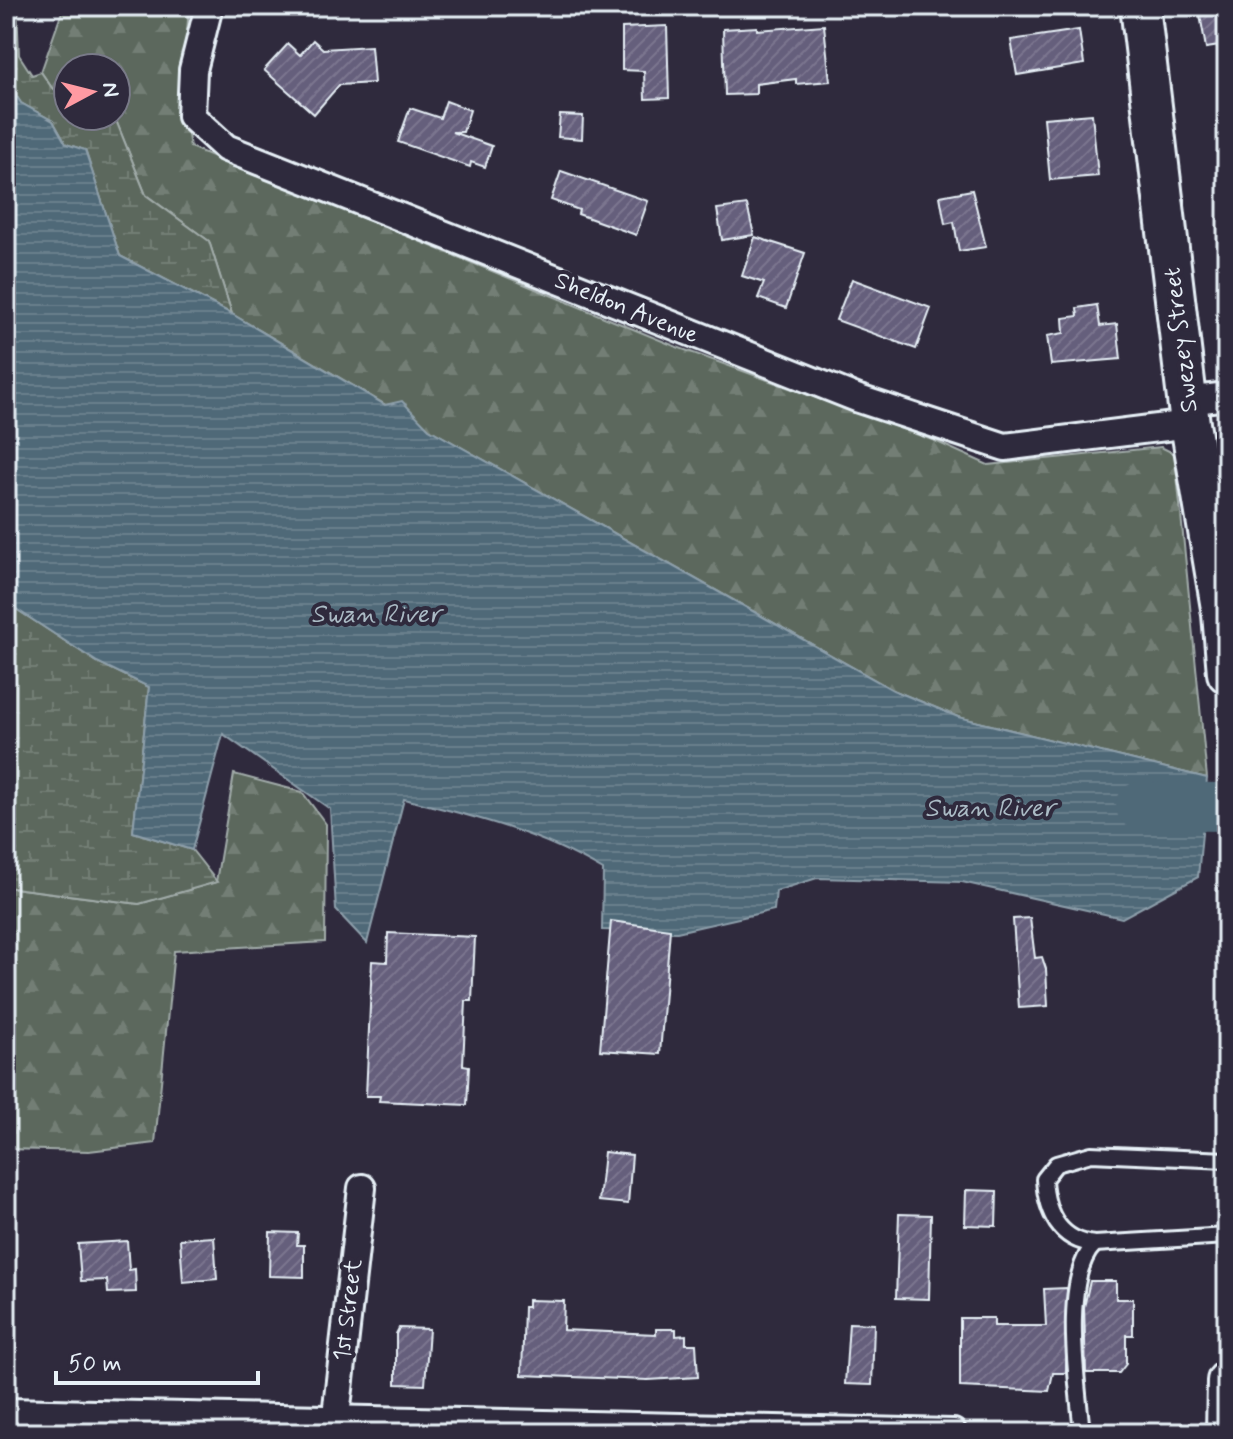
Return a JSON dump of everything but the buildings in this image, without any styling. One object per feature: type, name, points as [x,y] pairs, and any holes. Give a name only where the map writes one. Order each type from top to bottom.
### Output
[{"type":"street","name":"Sheldon Avenue","points":[[209,6],[193,70],[191,116],[226,148],[859,399],[1005,447],[1189,413]]},
{"type":"street","name":"Swezey Street","points":[[1140,6],[1189,413],[1222,614],[1227,673]]},
{"type":"street","points":[[1189,413],[1227,396]]},
{"type":"street","name":"1st Street","points":[[334,1425],[362,1188]]},
{"type":"street","points":[[1226,1433],[1227,1381]]},
{"type":"street","points":[[6,1412],[334,1425],[953,1433]]},
{"type":"lane","points":[[1227,1160],[1091,1154],[1056,1164],[1044,1179],[1045,1197],[1051,1213],[1063,1232],[1074,1240],[1095,1244],[1227,1236]]},
{"type":"lane","points":[[1082,1433],[1075,1328],[1078,1278],[1082,1262],[1095,1244]]},
{"type":"green space","points":[[6,6],[17,6],[19,55],[32,75],[41,72],[52,88],[52,120],[21,103],[6,80]]},
{"type":"green space","points":[[64,6],[189,6],[182,98],[190,147],[677,347],[935,441],[988,465],[1161,447],[1175,454],[1207,778],[958,717],[893,690],[429,429],[402,402],[386,405],[232,314],[209,241],[146,195],[121,132],[132,132],[132,52],[52,52],[52,88],[41,72]]},
{"type":"green space","points":[[59,132],[121,132],[146,195],[209,241],[232,314],[120,256],[85,150],[66,144]]},
{"type":"green space","points":[[6,607],[13,607],[97,662],[149,687],[133,832],[192,850],[217,882],[139,904],[6,887]]},
{"type":"green space","points":[[234,774],[302,792],[326,824],[325,942],[174,951],[155,1143],[89,1151],[6,1149],[6,887],[139,904],[216,882]]},
{"type":"water","name":"Swan River","points":[[6,80],[21,103],[52,120],[52,132],[59,132],[66,144],[85,150],[120,256],[232,314],[385,405],[402,401],[429,429],[893,690],[958,717],[1207,778],[1198,877],[1122,918],[962,882],[817,878],[776,891],[774,910],[677,932],[602,930],[603,870],[531,836],[404,799],[367,943],[336,910],[330,809],[223,734],[192,850],[133,832],[149,687],[97,662],[13,607],[6,607]]},
{"type":"waterway","name":"Swan River","points":[[1140,806],[1227,807]]}]
